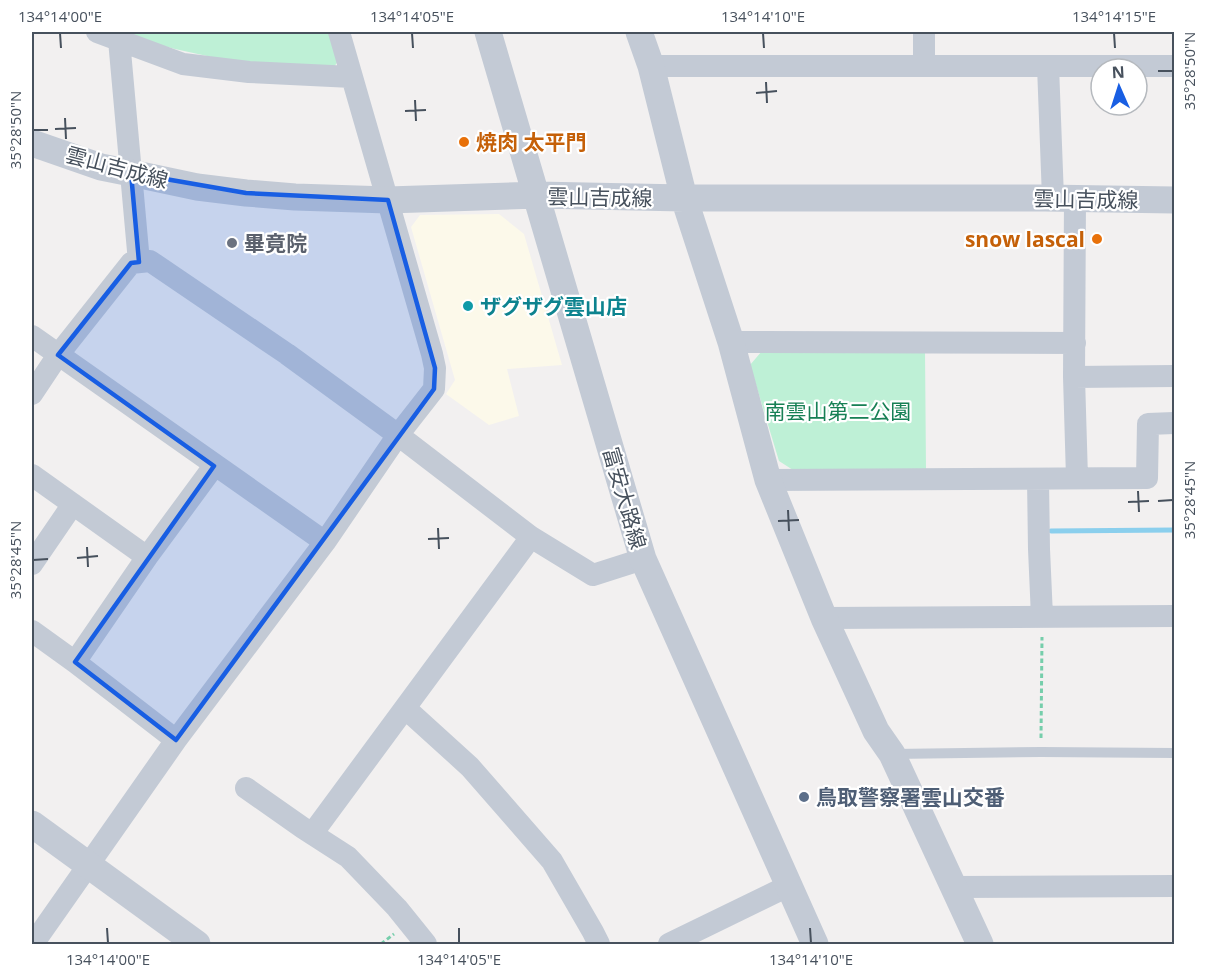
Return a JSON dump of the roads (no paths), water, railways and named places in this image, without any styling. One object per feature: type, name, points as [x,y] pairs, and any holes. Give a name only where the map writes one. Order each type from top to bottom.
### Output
[{"type":"street","points":[[97,32],[183,64],[249,72],[352,77]]},
{"type":"street","points":[[33,945],[176,740],[325,542],[398,435],[434,389],[435,368],[339,32]]},
{"type":"street","name":"富安大路線","points":[[488,32],[643,559],[815,945]]},
{"type":"street","points":[[639,32],[651,66],[684,198],[731,342],[768,480],[825,618],[876,731],[892,754],[980,945]]},
{"type":"street","points":[[924,32],[924,66]]},
{"type":"street","points":[[119,40],[139,262]]},
{"type":"street","points":[[651,66],[1174,66]]},
{"type":"street","points":[[1048,66],[1064,198],[1075,343],[1077,478]]},
{"type":"street","name":"雲山吉成線","points":[[32,142],[101,167],[197,187],[295,197],[388,200],[537,195],[684,198],[1174,200]]},
{"type":"street","points":[[32,394],[58,355],[131,263],[150,261],[287,354],[398,435],[531,537],[593,575],[643,559]]},
{"type":"street","points":[[32,336],[325,542]]},
{"type":"street","points":[[731,342],[1075,343]]},
{"type":"street","points":[[1074,377],[1174,376]]},
{"type":"street","points":[[768,480],[1148,478],[1148,424],[1174,423]]},
{"type":"street","points":[[75,662],[147,557],[214,466]]},
{"type":"street","points":[[32,475],[147,557]]},
{"type":"street","points":[[1038,479],[1042,617]]},
{"type":"street","points":[[32,564],[74,504]]},
{"type":"street","points":[[312,834],[531,537]]},
{"type":"street","points":[[825,618],[1174,616]]},
{"type":"street","points":[[32,631],[176,740]]},
{"type":"street","points":[[405,708],[470,767],[552,861],[593,932],[598,945]]},
{"type":"street","points":[[246,788],[348,857],[397,908],[426,945]]},
{"type":"street","points":[[32,824],[197,945]]},
{"type":"street","points":[[669,945],[788,886]]},
{"type":"street","points":[[954,887],[1174,886]]},
{"type":"lane","points":[[892,754],[1174,753]]},
{"type":"waterway","points":[[1051,531],[1174,530]]},
{"type":"place","name":"焼肉 太平門","points":[[464,142]]},
{"type":"place","name":"snow lascal","points":[[1097,239]]},
{"type":"place","name":"畢竟院","points":[[232,243]]},
{"type":"place","name":"ザグザグ雲山店","points":[[468,306]]},
{"type":"place","name":"鳥取警察署雲山交番","points":[[804,797]]},
{"type":"park label","name":"南雲山第二公園","points":[[838,411]]}]
